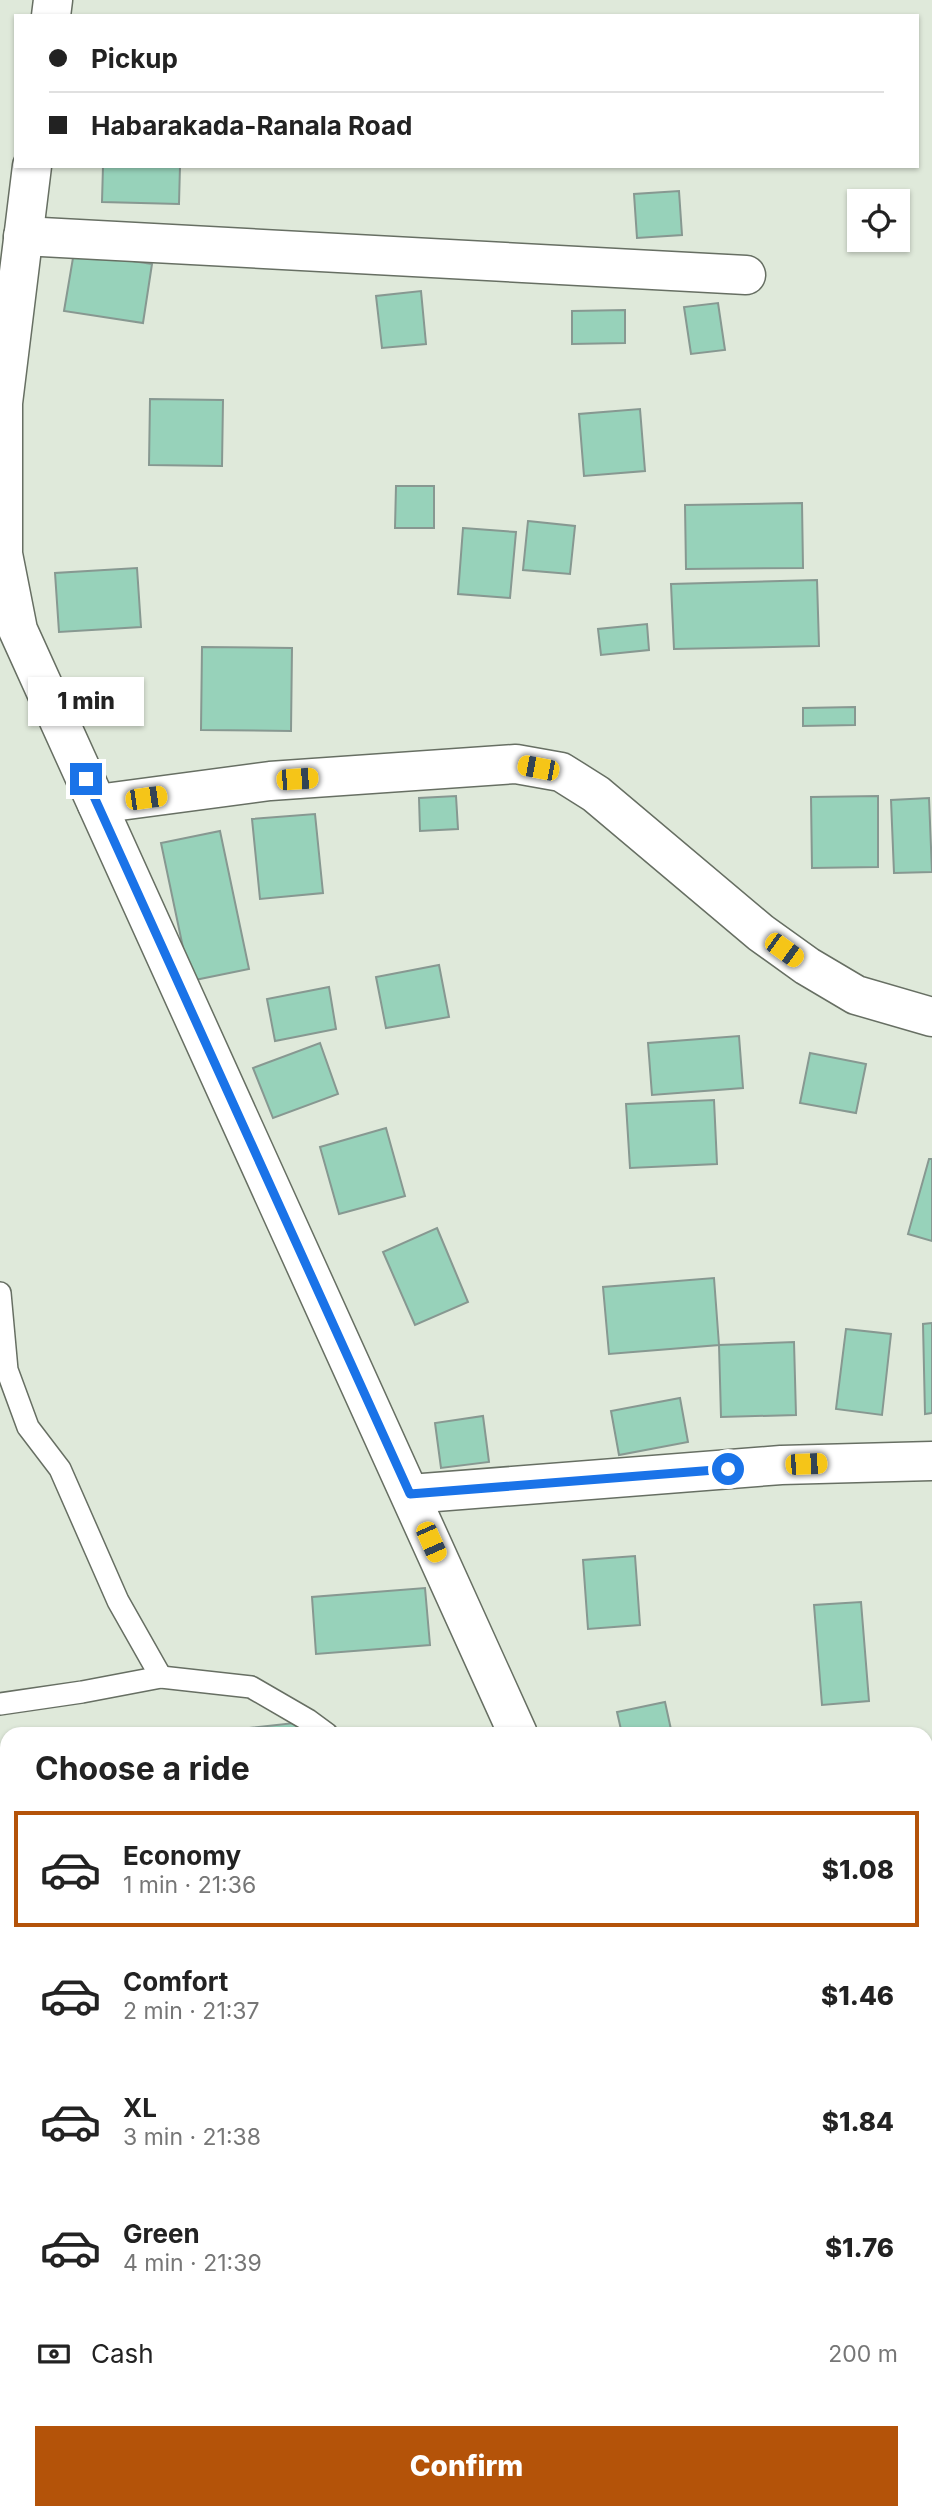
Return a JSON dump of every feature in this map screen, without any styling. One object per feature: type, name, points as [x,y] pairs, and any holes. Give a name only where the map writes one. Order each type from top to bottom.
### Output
[{"type":"street","points":[[32,168],[3,403],[1,460],[3,554],[18,630],[515,1727]]},
{"type":"street","points":[[23,236],[746,275]]},
{"type":"street","points":[[97,804],[270,781],[516,764],[561,772],[596,794],[761,933],[807,966],[856,995],[932,1017]]},
{"type":"street","points":[[410,1494],[781,1465],[932,1461]]},
{"type":"lane","points":[[0,1293],[7,1370],[28,1427],[60,1469],[118,1601],[161,1677]]},
{"type":"lane","points":[[0,1704],[161,1677],[251,1687],[317,1727]]},
{"type":"building","points":[[103,168],[180,168],[179,204],[102,202]]},
{"type":"building","points":[[679,191],[682,235],[637,238],[634,194]]},
{"type":"building","points":[[74,252],[152,264],[143,323],[64,311]]},
{"type":"building","points":[[421,291],[426,344],[382,348],[376,296]]},
{"type":"building","points":[[718,303],[725,350],[691,354],[684,307]]},
{"type":"building","points":[[625,310],[625,343],[572,344],[572,311]]},
{"type":"building","points":[[150,399],[223,400],[222,466],[149,465]]},
{"type":"building","points":[[640,409],[645,471],[584,476],[579,414]]},
{"type":"building","points":[[396,486],[434,486],[434,528],[395,528]]},
{"type":"building","points":[[802,503],[803,568],[686,569],[685,505]]},
{"type":"building","points":[[528,521],[575,526],[570,574],[523,570]]},
{"type":"building","points":[[463,528],[516,532],[510,598],[458,594]]},
{"type":"building","points":[[137,568],[141,627],[59,632],[55,573]]},
{"type":"building","points":[[817,580],[819,646],[674,649],[671,584]]},
{"type":"building","points":[[647,624],[649,650],[601,655],[598,629]]},
{"type":"building","points":[[202,647],[292,648],[291,731],[201,730]]},
{"type":"building","points":[[855,707],[855,725],[803,726],[803,708]]},
{"type":"building","points":[[456,796],[458,829],[420,831],[419,798]]},
{"type":"building","points":[[878,796],[878,867],[812,868],[811,797]]},
{"type":"building","points":[[929,798],[932,872],[894,873],[891,800]]},
{"type":"building","points":[[315,814],[323,893],[260,899],[252,819]]},
{"type":"building","points":[[220,831],[249,969],[190,981],[161,843]]},
{"type":"building","points":[[439,965],[449,1017],[386,1028],[376,977]]},
{"type":"building","points":[[329,987],[336,1029],[275,1041],[267,999]]},
{"type":"building","points":[[739,1036],[743,1088],[652,1095],[648,1043]]},
{"type":"building","points":[[320,1043],[338,1094],[273,1118],[253,1068]]},
{"type":"building","points":[[810,1053],[866,1064],[856,1113],[800,1103]]},
{"type":"building","points":[[714,1100],[717,1164],[630,1168],[626,1104]]},
{"type":"building","points":[[386,1128],[405,1196],[339,1214],[320,1147]]},
{"type":"building","points":[[929,1159],[932,1159],[932,1241],[908,1234]]},
{"type":"building","points":[[437,1228],[468,1302],[415,1325],[383,1252]]},
{"type":"building","points":[[714,1278],[719,1345],[609,1354],[603,1287]]},
{"type":"building","points":[[932,1323],[932,1413],[925,1414],[923,1324]]},
{"type":"building","points":[[846,1329],[891,1334],[882,1415],[836,1409]]},
{"type":"building","points":[[794,1342],[796,1415],[721,1417],[719,1345]]},
{"type":"building","points":[[680,1398],[688,1442],[619,1455],[611,1411]]},
{"type":"building","points":[[483,1416],[489,1462],[441,1468],[435,1423]]},
{"type":"building","points":[[635,1556],[640,1625],[588,1629],[583,1560]]},
{"type":"building","points":[[425,1588],[430,1645],[316,1654],[312,1597]]},
{"type":"building","points":[[861,1602],[869,1701],[822,1705],[814,1605]]},
{"type":"building","points":[[665,1702],[670,1727],[620,1727],[617,1712]]},
{"type":"building","points":[[303,1722],[304,1727],[258,1727]]},
{"type":"route","points":[[86,779],[410,1494],[728,1469]]}]
